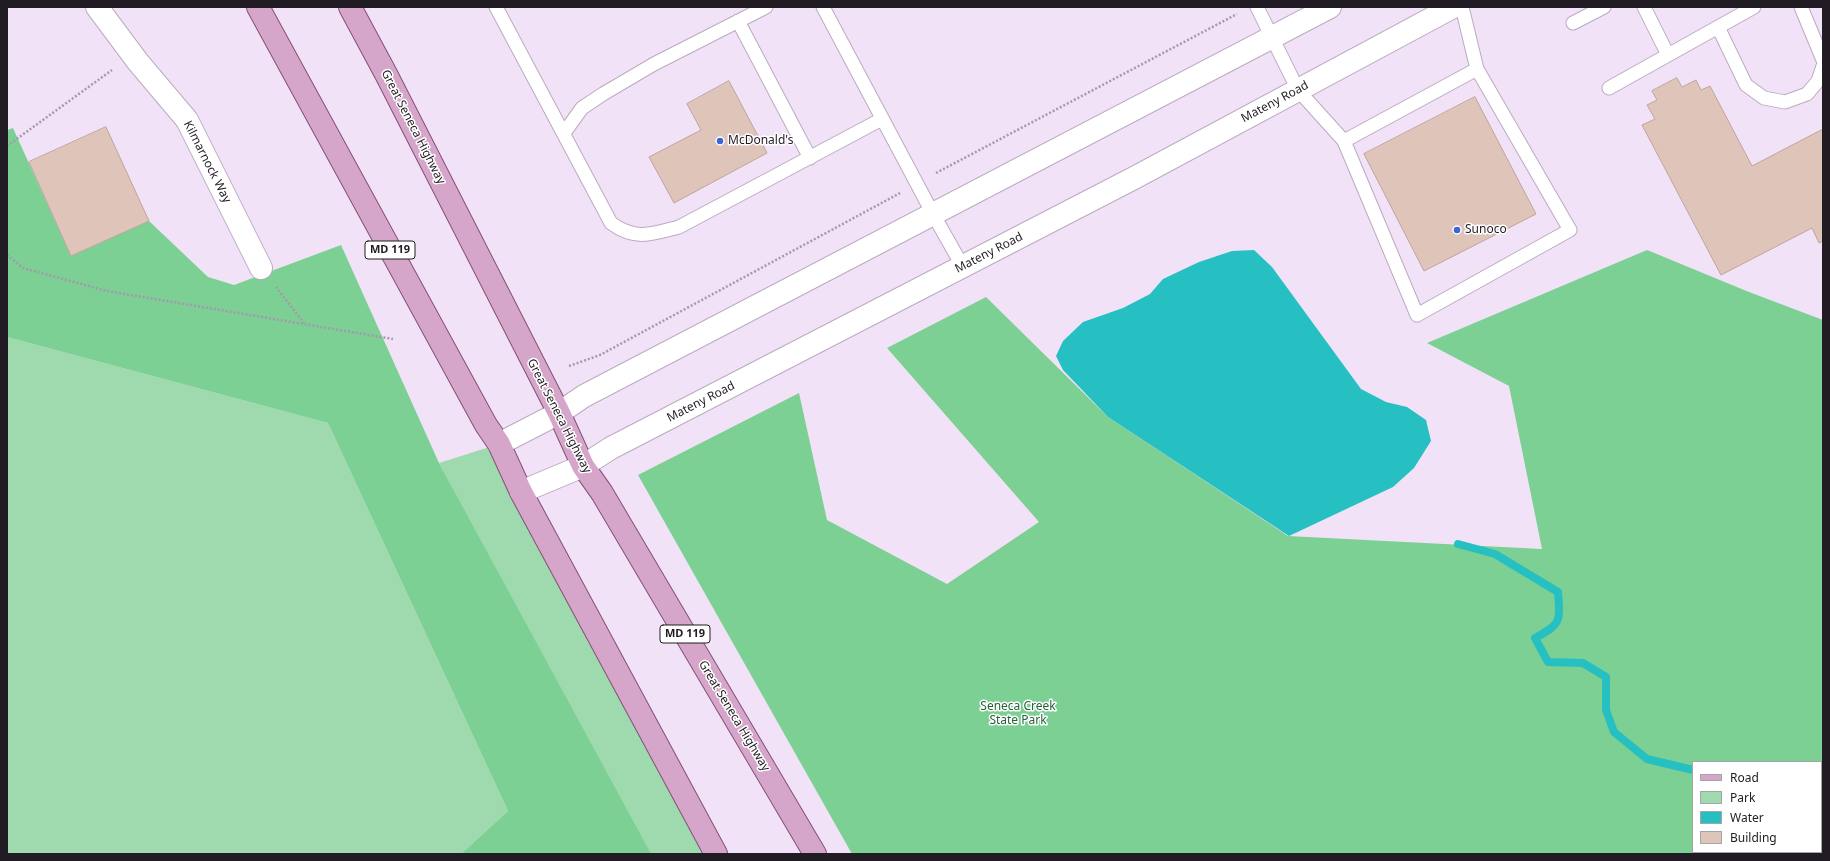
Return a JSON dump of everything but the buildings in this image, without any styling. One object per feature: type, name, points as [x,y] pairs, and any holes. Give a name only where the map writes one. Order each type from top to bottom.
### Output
[{"type":"main road","name":"MD 119","points":[[258,7],[486,425],[498,444],[521,492],[716,854]]},
{"type":"main road","name":"Great Seneca Highway","points":[[350,7],[386,74],[559,413],[583,466],[602,493],[815,854]]},
{"type":"street","name":"Kilmarnock Way","points":[[97,7],[133,55],[187,120],[261,268]]},
{"type":"street","points":[[498,444],[559,413],[584,396],[1330,7]]},
{"type":"street","name":"Mateny Road","points":[[521,492],[583,466],[611,448],[1134,178],[1453,7]]},
{"type":"lane","points":[[496,7],[611,223],[622,231],[647,235],[679,227],[882,119]]},
{"type":"lane","points":[[564,133],[582,108],[603,94],[654,64],[766,7]]},
{"type":"lane","points":[[823,7],[933,214],[963,267]]},
{"type":"lane","points":[[1257,7],[1298,90],[1344,141],[1417,315],[1570,230],[1477,69],[1462,7]]},
{"type":"lane","points":[[1573,23],[1604,7]]},
{"type":"lane","points":[[1644,7],[1668,55]]},
{"type":"lane","points":[[1609,88],[1754,7]]},
{"type":"lane","points":[[1801,7],[1823,60]]},
{"type":"lane","points":[[738,21],[810,158]]},
{"type":"lane","points":[[1718,27],[1746,85],[1764,98],[1785,102],[1807,94],[1818,81],[1823,66]]},
{"type":"lane","points":[[1344,141],[1477,69]]},
{"type":"path","points":[[7,146],[133,55]]},
{"type":"path","points":[[7,255],[23,268],[108,291],[393,338]]},
{"type":"path","points":[[261,268],[304,324]]},
{"type":"green space","points":[[13,128],[71,256],[149,221],[208,277],[234,285],[341,245],[439,463],[651,854],[461,854],[508,811],[328,423],[7,337],[7,130]]},
{"type":"green space","name":"Seneca Creek State Park","points":[[1647,250],[1749,292],[1823,320],[1823,854],[852,854],[638,475],[799,393],[827,520],[947,584],[1039,522],[887,348],[986,297],[1108,417],[1288,536],[1542,549],[1509,386],[1427,343]]},
{"type":"green space","points":[[7,337],[328,423],[508,811],[461,854],[7,854]]},
{"type":"green space","points":[[499,444],[729,854],[649,854],[439,463]]},
{"type":"water","points":[[1254,250],[1272,267],[1361,389],[1386,402],[1407,407],[1426,420],[1431,441],[1414,468],[1393,487],[1289,536],[1108,417],[1063,370],[1056,356],[1063,341],[1083,322],[1123,308],[1150,294],[1163,279],[1199,262],[1232,251]]},
{"type":"waterway","points":[[1458,544],[1495,554],[1558,592],[1559,616],[1557,621],[1550,629],[1535,638],[1548,662],[1583,663],[1606,677],[1606,710],[1614,732],[1647,759],[1692,770]]},
{"type":"waterway","points":[[1818,853],[1823,854]]},
{"type":"place","name":"McDonald's","points":[[720,141]]},
{"type":"place","name":"Sunoco","points":[[1457,230]]}]
